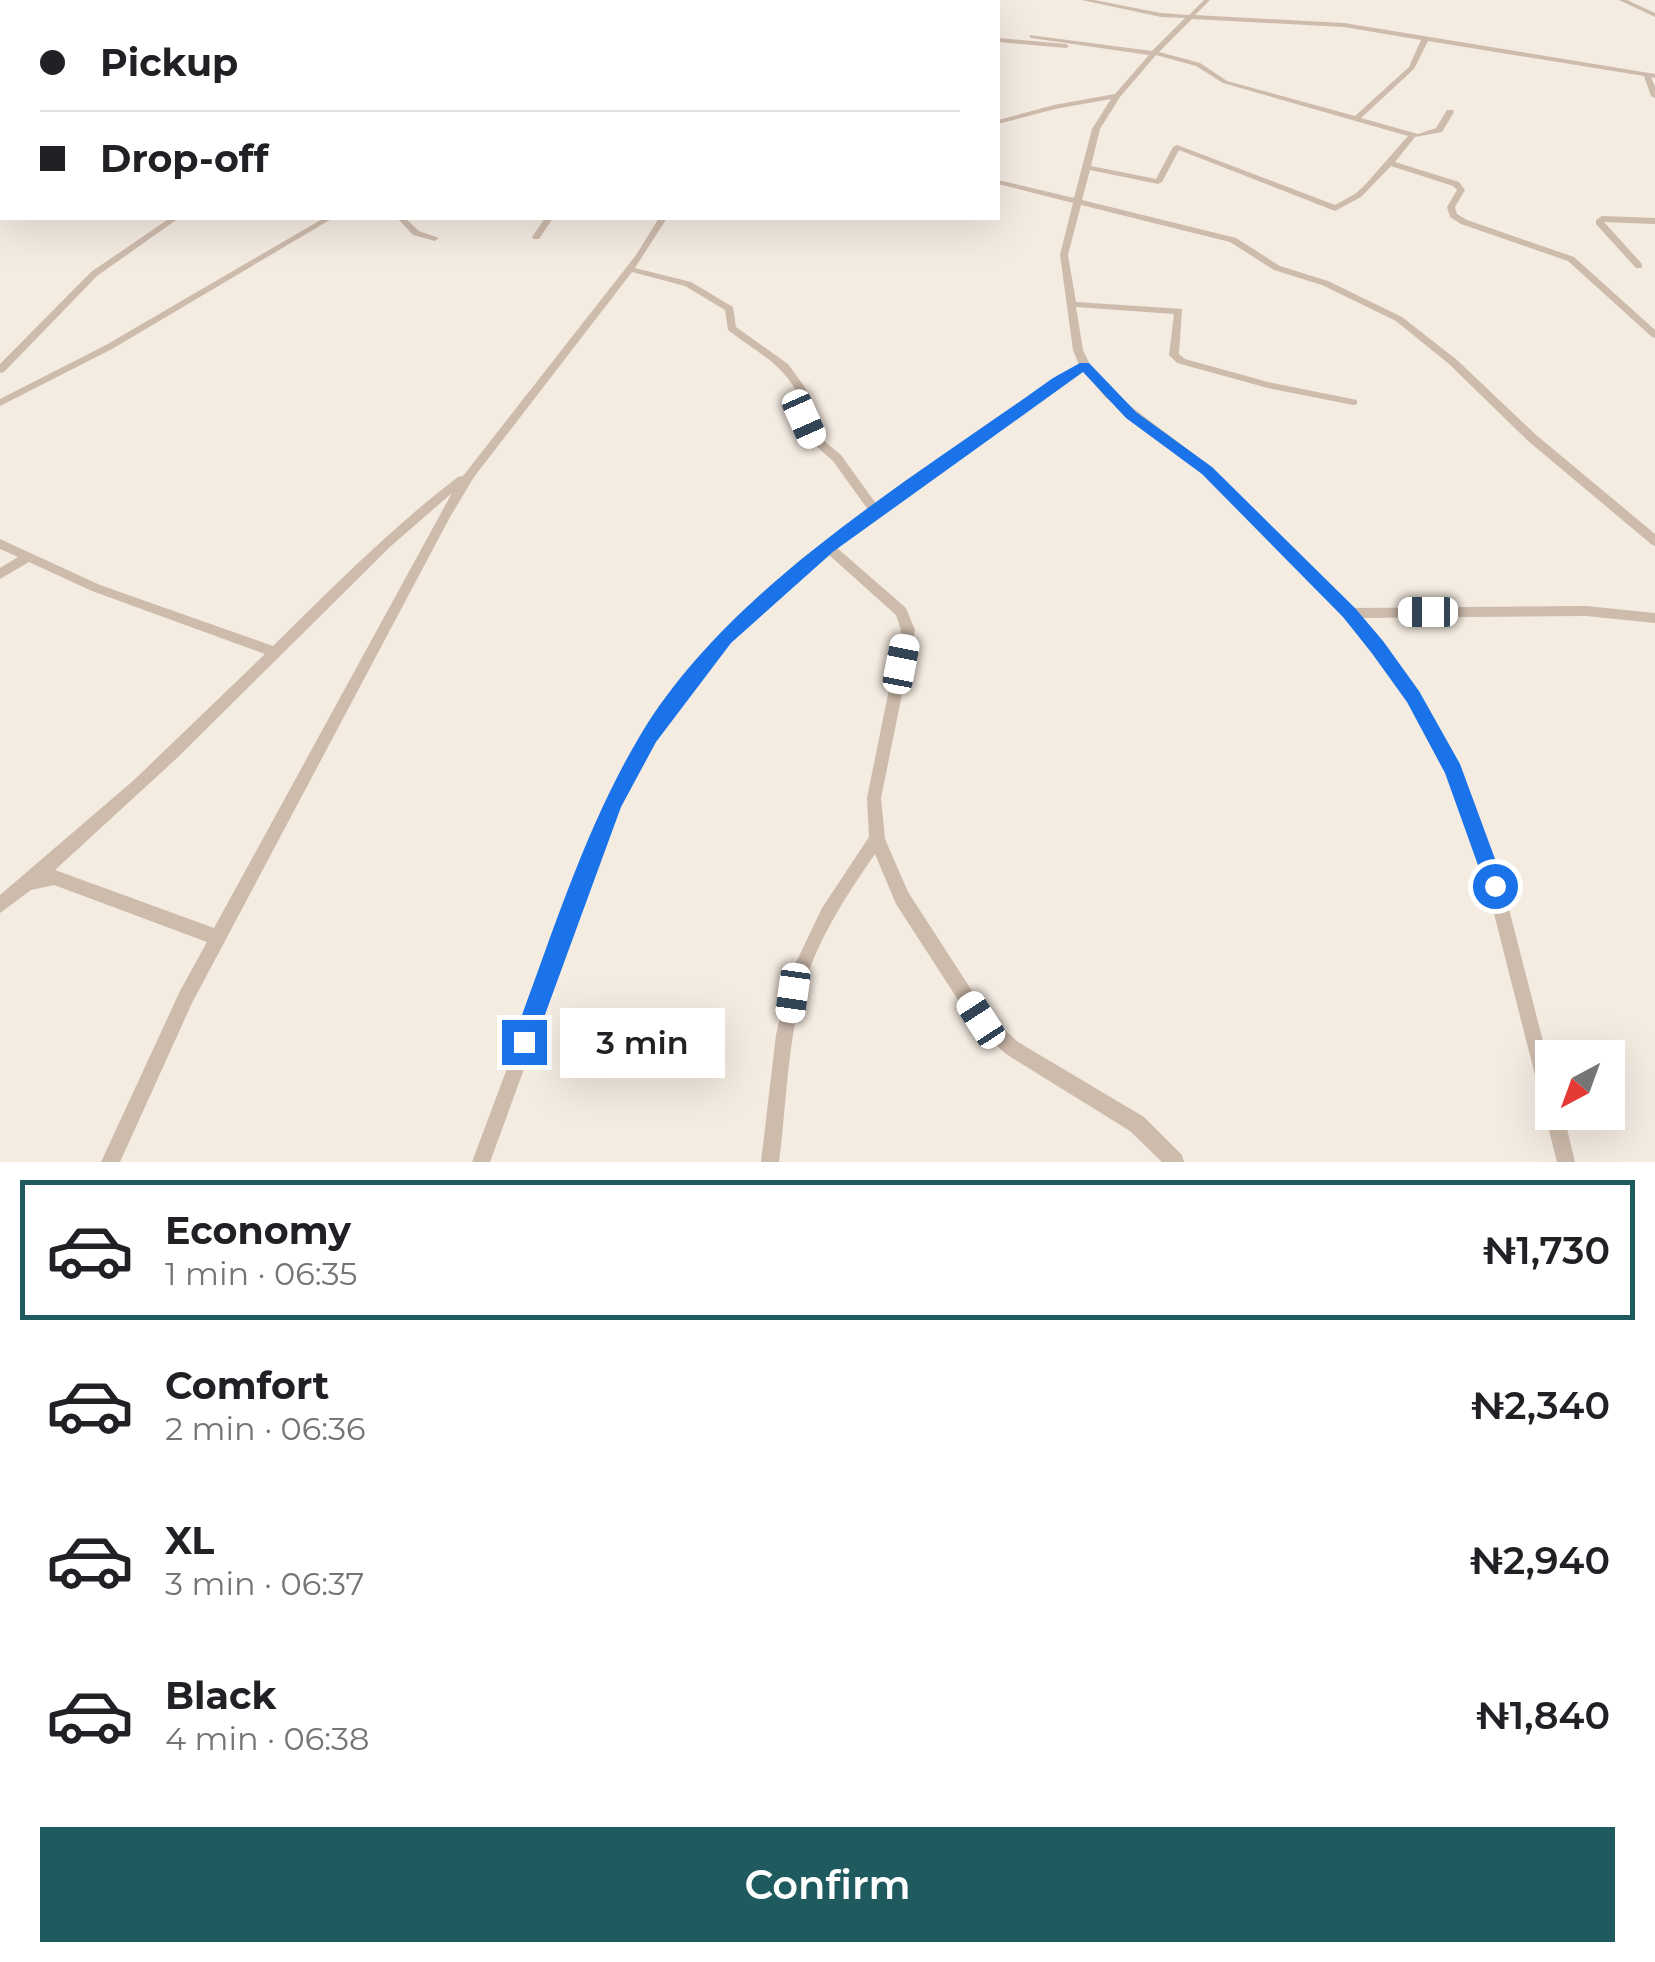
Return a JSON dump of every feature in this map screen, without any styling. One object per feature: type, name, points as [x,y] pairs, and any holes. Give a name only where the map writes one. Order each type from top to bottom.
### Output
[{"type":"street","points":[[1084,0],[1142,13],[1302,20],[1651,75],[1655,96]]},
{"type":"street","points":[[1208,0],[1156,51],[1117,96],[1096,129],[1064,255],[1078,350],[1085,366],[1131,415],[1207,470],[1349,612],[1413,696],[1453,770],[1495,886],[1535,1040]]},
{"type":"street","points":[[1622,0],[1655,15]]},
{"type":"street","points":[[1030,36],[1156,51],[1212,70],[1225,82],[1412,135],[1426,136],[1439,130],[1450,112]]},
{"type":"street","points":[[1356,119],[1412,68],[1425,39]]},
{"type":"street","points":[[1000,40],[1042,47],[1078,43]]},
{"type":"street","points":[[1000,121],[1054,106],[1117,96]]},
{"type":"street","points":[[1086,166],[1158,182],[1177,148],[1336,208],[1364,191],[1412,135]]},
{"type":"street","points":[[1388,162],[1456,184],[1462,190],[1451,207],[1453,215],[1464,222],[1571,258],[1655,335]]},
{"type":"street","points":[[1000,183],[1233,240],[1277,268],[1325,283],[1399,320],[1453,362],[1531,437],[1655,540]]},
{"type":"street","points":[[0,370],[94,274],[171,220]]},
{"type":"street","points":[[0,403],[109,347],[326,220]]},
{"type":"street","points":[[403,220],[416,233],[435,238]]},
{"type":"street","points":[[536,238],[547,220]]},
{"type":"street","points":[[110,1162],[218,938],[392,610],[470,474],[537,392],[662,220]]},
{"type":"street","points":[[1639,266],[1598,222],[1655,222]]},
{"type":"street","points":[[629,269],[688,284],[730,309],[731,328],[774,354],[791,370],[809,405],[804,419],[813,438],[836,458],[876,512]]},
{"type":"street","points":[[1070,304],[1179,311],[1174,355],[1181,361],[1268,385],[1353,402]]},
{"type":"street","points":[[481,1162],[613,804],[650,736],[725,638],[828,547],[1066,375],[1085,366]]},
{"type":"street","points":[[0,905],[198,729],[416,518],[470,474]]},
{"type":"street","points":[[0,544],[96,588],[276,652]]},
{"type":"street","points":[[828,547],[901,612],[908,630],[874,798],[877,840],[902,898],[981,1020],[1026,1057],[1137,1124],[1176,1162]]},
{"type":"street","points":[[0,574],[28,557]]},
{"type":"street","points":[[1349,612],[1586,611],[1655,618]]},
{"type":"street","points":[[770,1162],[793,993],[807,956],[856,866],[877,840]]},
{"type":"street","points":[[28,882],[54,877],[218,938]]},
{"type":"street","points":[[1558,1130],[1566,1162]]},
{"type":"route","points":[[524,1042],[613,804],[650,736],[725,638],[828,547],[1075,369],[1085,366],[1131,415],[1207,470],[1349,612],[1377,646],[1413,696],[1453,770],[1495,886]]}]
